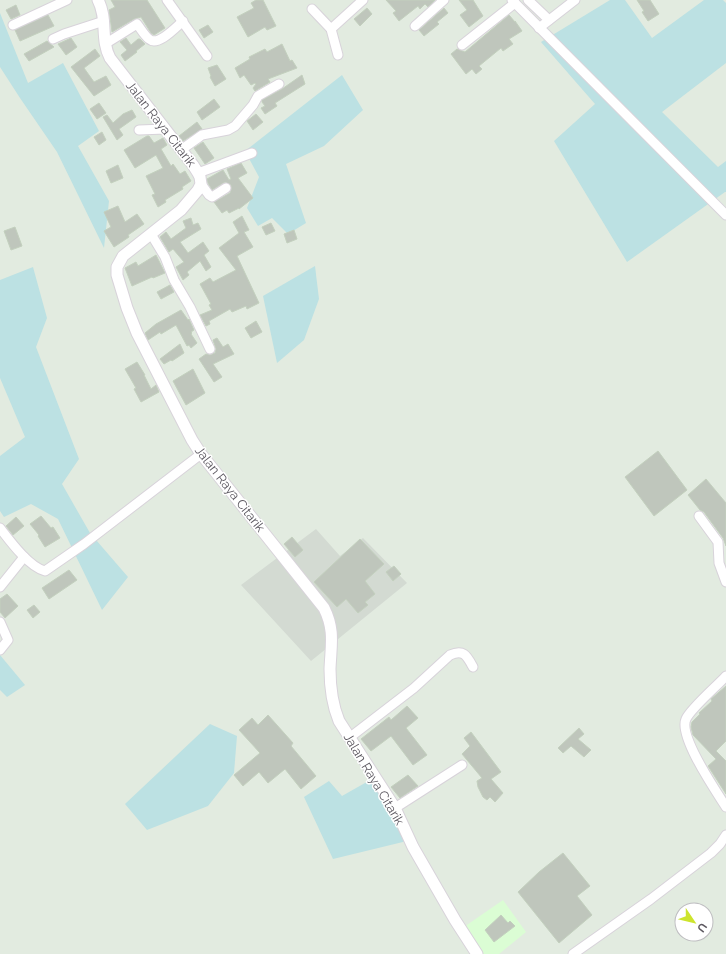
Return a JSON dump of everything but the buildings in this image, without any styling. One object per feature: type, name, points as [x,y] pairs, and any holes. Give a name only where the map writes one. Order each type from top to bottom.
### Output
[{"type":"street","points":[[13,25],[67,0]]},
{"type":"street","name":"Jalan Raya Citarik","points":[[98,0],[101,5],[104,21],[105,44],[110,58],[181,150],[200,178],[198,190],[181,210],[123,256],[117,267],[117,275],[136,333],[192,440],[201,454],[324,608],[330,620],[332,633],[330,670],[334,710],[349,738],[395,808],[420,859],[455,920],[477,954]]},
{"type":"street","points":[[167,0],[207,56]]},
{"type":"street","points":[[331,29],[363,0]]},
{"type":"street","points":[[415,26],[444,0]]},
{"type":"street","points":[[528,0],[549,20]]},
{"type":"street","points":[[539,28],[575,0]]},
{"type":"street","points":[[462,45],[514,2],[726,215]]},
{"type":"street","points":[[312,10],[331,29],[338,55]]},
{"type":"street","points":[[53,40],[64,34],[104,21]]},
{"type":"street","points":[[105,44],[137,24],[148,38],[152,41],[157,41],[163,38],[183,21]]},
{"type":"street","points":[[181,150],[202,135],[228,130],[234,126],[253,105],[258,96],[279,84]]},
{"type":"street","points":[[139,130],[165,129]]},
{"type":"street","points":[[226,188],[212,196],[209,194],[200,178],[252,153]]},
{"type":"street","points":[[151,234],[165,257],[174,280],[190,307],[210,349]]},
{"type":"street","points":[[0,528],[24,557],[41,570],[49,570],[201,454]]},
{"type":"street","points":[[699,516],[718,542],[719,563],[726,582]]},
{"type":"street","points":[[0,587],[24,557]]},
{"type":"street","points":[[0,622],[8,640],[0,650]]},
{"type":"street","points":[[349,738],[414,688],[450,655],[455,653],[463,653],[466,655],[473,667]]},
{"type":"street","points":[[726,676],[689,714],[684,723],[685,730],[695,756],[726,807]]},
{"type":"street","points":[[395,808],[462,765]]},
{"type":"street","points":[[573,954],[651,899],[711,852],[720,844],[726,835]]},
{"type":"shaded area","points":[[610,0],[625,0],[652,38],[704,0],[723,0],[726,3],[726,63],[662,112],[718,167],[726,161],[726,192],[627,262],[554,141],[595,104],[541,42]]},
{"type":"shaded area","points":[[0,13],[28,83],[63,63],[99,131],[78,146],[109,201],[104,248],[57,152],[0,67]]},
{"type":"shaded area","points":[[342,75],[363,110],[324,146],[286,164],[306,223],[288,234],[272,218],[258,226],[247,208],[259,177],[245,151]]},
{"type":"shaded area","points":[[315,266],[319,299],[304,340],[277,363],[263,296]]},
{"type":"shaded area","points":[[33,267],[47,318],[36,347],[79,459],[62,484],[90,533],[128,577],[102,610],[58,519],[31,504],[4,517],[0,511],[0,456],[25,437],[0,378],[0,280]]},
{"type":"shaded area","points":[[316,529],[340,556],[363,538],[407,583],[311,661],[241,585]]},
{"type":"shaded area","points":[[0,655],[25,685],[7,697],[0,690]]},
{"type":"shaded area","points":[[210,724],[237,736],[234,773],[208,806],[147,830],[125,804]]},
{"type":"shaded area","points":[[372,779],[399,812],[407,841],[333,859],[304,797],[329,781],[342,796]]},
{"type":"shaded area","points":[[503,900],[526,932],[499,954],[481,954],[464,927]]}]
